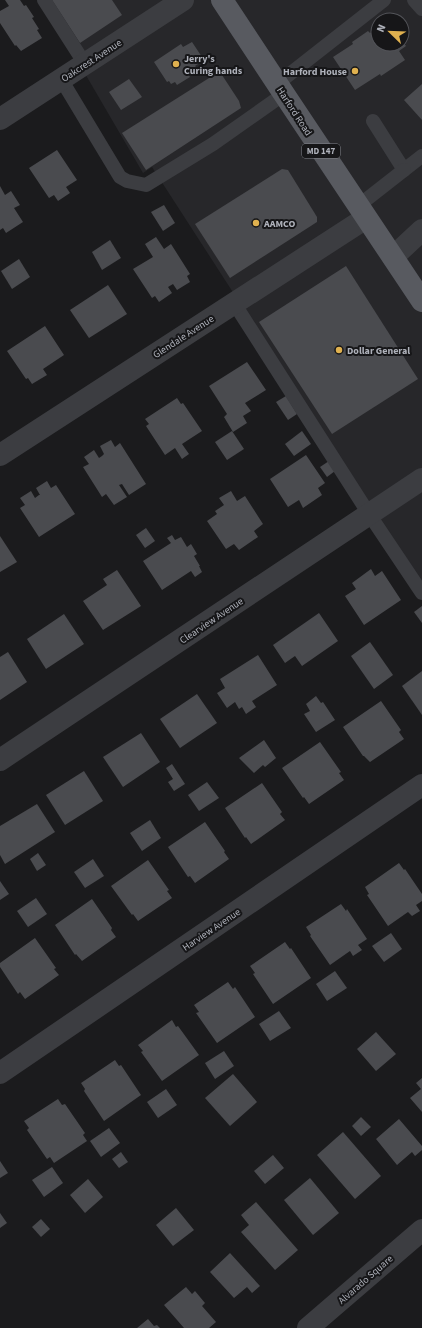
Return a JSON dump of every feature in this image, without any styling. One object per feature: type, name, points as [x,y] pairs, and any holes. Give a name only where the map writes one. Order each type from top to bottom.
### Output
[{"type":"main road","name":"Harford Road","points":[[222,0],[422,301]]},
{"type":"street","name":"Oakcrest Avenue","points":[[0,119],[183,0]]},
{"type":"street","name":"Glendale Avenue","points":[[0,455],[234,304],[362,212]]},
{"type":"street","points":[[393,257],[422,230]]},
{"type":"street","name":"Clearview Avenue","points":[[0,760],[422,479]]},
{"type":"street","name":"Harview Avenue","points":[[0,1073],[422,785]]},
{"type":"street","name":"Alvarado Square","points":[[308,1328],[422,1230]]},
{"type":"lane","points":[[44,0],[84,64]]},
{"type":"lane","points":[[61,79],[120,177],[127,182],[146,185],[213,144],[384,0]]},
{"type":"lane","points":[[414,0],[422,8]]},
{"type":"lane","points":[[373,121],[404,170]]},
{"type":"lane","points":[[362,212],[404,170],[422,156]]},
{"type":"lane","points":[[234,304],[369,514],[422,592]]},
{"type":"shaded area","points":[[42,0],[422,0],[422,585],[152,167],[143,173]]},
{"type":"building","points":[[5,0],[20,0],[24,6],[26,5],[34,17],[32,18],[39,29],[37,30],[42,38],[21,51],[16,45],[15,46],[0,23],[0,11],[9,6]]},
{"type":"building","points":[[52,0],[112,0],[122,15],[80,43]]},
{"type":"building","points":[[368,31],[370,33],[370,52],[400,52],[405,60],[381,76],[380,74],[355,90],[333,57],[353,44],[352,42]]},
{"type":"building","name":"Jerry's Curing hands","points":[[192,42],[204,60],[195,66],[197,68],[188,74],[190,77],[177,85],[175,82],[171,84],[169,81],[167,82],[154,62],[181,44],[183,47]]},
{"type":"building","points":[[217,73],[222,75],[239,101],[241,108],[146,170],[122,133]]},
{"type":"building","points":[[129,79],[142,97],[121,110],[109,92]]},
{"type":"building","points":[[422,84],[422,120],[404,100]]},
{"type":"building","points":[[57,150],[77,180],[66,187],[70,193],[58,201],[54,195],[49,198],[29,168]]},
{"type":"building","name":"AAMCO","points":[[282,169],[288,170],[317,217],[317,222],[230,278],[195,224]]},
{"type":"building","points":[[0,186],[5,195],[11,191],[20,205],[14,208],[23,222],[6,233],[3,228],[0,230]]},
{"type":"building","points":[[164,205],[175,223],[163,231],[151,212]]},
{"type":"building","points":[[156,237],[164,249],[171,244],[190,274],[187,276],[190,282],[177,290],[173,284],[168,287],[172,293],[159,302],[155,296],[152,298],[133,269],[153,257],[145,244]]},
{"type":"building","points":[[110,240],[121,258],[102,270],[92,252]]},
{"type":"building","points":[[19,259],[30,277],[12,289],[1,271]]},
{"type":"building","name":"Dollar General","points":[[346,266],[418,379],[332,434],[259,322]]},
{"type":"building","points":[[108,285],[127,314],[89,338],[70,310]]},
{"type":"building","points":[[45,326],[64,355],[43,369],[47,375],[32,384],[28,378],[26,379],[7,351]]},
{"type":"building","points":[[247,362],[266,390],[245,403],[251,411],[243,416],[247,423],[233,432],[224,417],[227,414],[209,386]]},
{"type":"building","points":[[286,396],[297,414],[288,420],[276,402]]},
{"type":"building","points":[[177,398],[181,404],[183,403],[202,431],[182,444],[189,454],[182,459],[175,448],[165,455],[146,426],[149,424],[145,419]]},
{"type":"building","points":[[232,431],[244,449],[227,460],[215,442]]},
{"type":"building","points":[[302,431],[311,444],[294,456],[285,444]]},
{"type":"building","points":[[111,440],[115,447],[120,443],[146,484],[129,495],[122,484],[119,485],[127,497],[114,505],[106,494],[102,497],[83,467],[89,464],[84,457],[94,450],[99,458],[104,454],[100,446]]},
{"type":"building","points":[[306,455],[325,483],[318,488],[322,495],[303,508],[299,500],[288,507],[270,479]]},
{"type":"building","points":[[329,461],[335,471],[327,477],[320,467]]},
{"type":"building","points":[[47,481],[51,488],[56,485],[75,514],[39,537],[20,508],[25,505],[20,498],[31,491],[35,498],[40,495],[36,488]]},
{"type":"building","points":[[231,491],[237,501],[245,496],[263,524],[254,531],[258,537],[239,550],[234,544],[226,549],[207,521],[217,514],[215,511],[224,505],[219,498]]},
{"type":"building","points":[[146,528],[155,541],[145,548],[136,535]]},
{"type":"building","points":[[172,535],[175,540],[181,537],[187,547],[191,544],[197,554],[194,556],[202,572],[195,577],[191,571],[162,590],[143,561],[171,543],[167,538]]},
{"type":"building","points":[[0,536],[17,562],[0,572]]},
{"type":"building","points":[[371,569],[375,576],[382,571],[401,600],[364,625],[345,596],[356,589],[352,583]]},
{"type":"building","points":[[117,570],[141,606],[103,630],[83,601],[107,585],[103,579]]},
{"type":"building","points":[[422,606],[422,623],[414,612]]},
{"type":"building","points":[[319,613],[338,641],[302,666],[295,656],[285,663],[273,645]]},
{"type":"building","points":[[64,614],[84,644],[46,669],[27,639]]},
{"type":"building","points":[[370,642],[393,675],[374,689],[351,656]]},
{"type":"building","points":[[8,652],[27,682],[0,700],[0,657]]},
{"type":"building","points":[[258,655],[277,685],[252,701],[256,707],[246,714],[242,707],[239,709],[235,702],[227,708],[217,693],[225,688],[220,679]]},
{"type":"building","points":[[422,671],[422,715],[402,686]]},
{"type":"building","points":[[197,694],[217,723],[180,748],[160,719]]},
{"type":"building","points":[[316,696],[321,703],[323,702],[335,720],[316,732],[304,714],[310,711],[306,704]]},
{"type":"building","points":[[381,701],[401,730],[399,732],[404,739],[370,762],[363,756],[343,727]]},
{"type":"building","points":[[141,733],[160,762],[123,787],[103,757]]},
{"type":"building","points":[[264,740],[276,758],[265,767],[263,765],[254,773],[239,758]]},
{"type":"building","points":[[320,742],[341,772],[339,773],[344,780],[309,804],[304,797],[303,798],[282,768]]},
{"type":"building","points":[[172,764],[185,784],[174,791],[168,782],[173,779],[166,768]]},
{"type":"building","points":[[84,771],[103,801],[65,825],[46,795]]},
{"type":"building","points":[[207,782],[219,798],[199,811],[188,795]]},
{"type":"building","points":[[262,783],[282,812],[280,814],[285,820],[251,844],[246,837],[245,838],[225,808]]},
{"type":"building","points":[[37,804],[55,832],[5,864],[0,855],[0,826]]},
{"type":"building","points":[[150,820],[161,838],[142,851],[130,833]]},
{"type":"building","points":[[205,822],[229,859],[195,883],[190,876],[188,877],[168,847]]},
{"type":"building","points":[[38,853],[46,865],[37,871],[30,859]]},
{"type":"building","points":[[93,859],[104,876],[85,888],[74,872]]},
{"type":"building","points":[[148,860],[169,890],[167,891],[172,898],[138,921],[111,886]]},
{"type":"building","points":[[399,863],[404,870],[405,869],[422,894],[422,901],[416,905],[420,911],[412,916],[408,912],[388,926],[367,895],[369,894],[365,887]]},
{"type":"building","points":[[0,881],[9,894],[0,900]]},
{"type":"building","points":[[36,898],[47,914],[28,927],[17,911]]},
{"type":"building","points":[[92,899],[112,928],[111,930],[116,937],[82,961],[76,954],[75,955],[55,925]]},
{"type":"building","points":[[341,904],[346,911],[347,909],[367,939],[358,945],[362,950],[353,956],[350,951],[330,965],[310,936],[311,935],[306,927]]},
{"type":"building","points":[[391,933],[402,949],[384,962],[372,946]]},
{"type":"building","points":[[35,938],[56,968],[54,969],[59,975],[25,999],[20,992],[18,994],[0,967],[0,963]]},
{"type":"building","points":[[285,942],[290,949],[291,948],[311,978],[273,1004],[253,974],[255,973],[250,966]]},
{"type":"building","points":[[335,971],[347,988],[327,1001],[316,984]]},
{"type":"building","points":[[228,982],[233,989],[235,987],[255,1017],[217,1043],[196,1013],[199,1012],[194,1005]]},
{"type":"building","points":[[279,1011],[291,1028],[270,1041],[259,1024]]},
{"type":"building","points":[[172,1020],[199,1055],[162,1081],[141,1052],[143,1051],[138,1045]]},
{"type":"building","points":[[376,1032],[396,1054],[376,1071],[357,1049]]},
{"type":"building","points":[[224,1051],[234,1066],[215,1079],[205,1063]]},
{"type":"building","points":[[115,1060],[119,1066],[121,1065],[141,1095],[104,1121],[84,1091],[85,1089],[81,1083]]},
{"type":"building","points":[[233,1074],[257,1102],[230,1126],[205,1098]]},
{"type":"building","points":[[422,1078],[422,1112],[410,1098],[421,1089],[416,1083]]},
{"type":"building","points":[[166,1089],[177,1105],[158,1118],[147,1102]]},
{"type":"building","points":[[58,1099],[62,1105],[65,1104],[85,1133],[83,1135],[87,1141],[54,1163],[50,1157],[47,1159],[27,1130],[29,1128],[24,1121]]},
{"type":"building","points":[[361,1117],[371,1127],[361,1136],[352,1126]]},
{"type":"building","points":[[399,1119],[422,1146],[422,1150],[415,1156],[412,1152],[397,1165],[376,1139]]},
{"type":"building","points":[[109,1128],[120,1143],[101,1157],[90,1141]]},
{"type":"building","points":[[343,1132],[381,1176],[355,1199],[317,1155]]},
{"type":"building","points":[[121,1152],[128,1162],[119,1168],[112,1159]]},
{"type":"building","points":[[273,1155],[284,1168],[265,1184],[254,1171]]},
{"type":"building","points":[[0,1161],[8,1173],[0,1178]]},
{"type":"building","points":[[52,1167],[63,1183],[44,1197],[32,1180]]},
{"type":"building","points":[[310,1178],[339,1213],[313,1235],[284,1200]]},
{"type":"building","points":[[88,1179],[103,1197],[85,1213],[70,1195]]},
{"type":"building","points":[[256,1202],[298,1250],[275,1270],[241,1232],[249,1225],[241,1215]]},
{"type":"building","points":[[176,1208],[194,1230],[173,1246],[156,1225]]},
{"type":"building","points":[[0,1213],[7,1223],[0,1228]]},
{"type":"building","points":[[41,1219],[50,1229],[41,1237],[32,1227]]},
{"type":"building","points":[[230,1253],[260,1286],[252,1293],[247,1287],[234,1298],[210,1272]]},
{"type":"building","points":[[186,1287],[192,1294],[195,1291],[205,1303],[202,1306],[216,1322],[209,1328],[184,1328],[164,1305]]},
{"type":"building","points":[[148,1319],[154,1326],[157,1325],[160,1328],[137,1328]]},
{"type":"place","name":"Jerry's Curing hands","points":[[176,64]]},
{"type":"place","name":"Harford House","points":[[355,71]]},
{"type":"place","name":"AAMCO","points":[[256,223]]},
{"type":"place","name":"Dollar General","points":[[339,350]]}]
